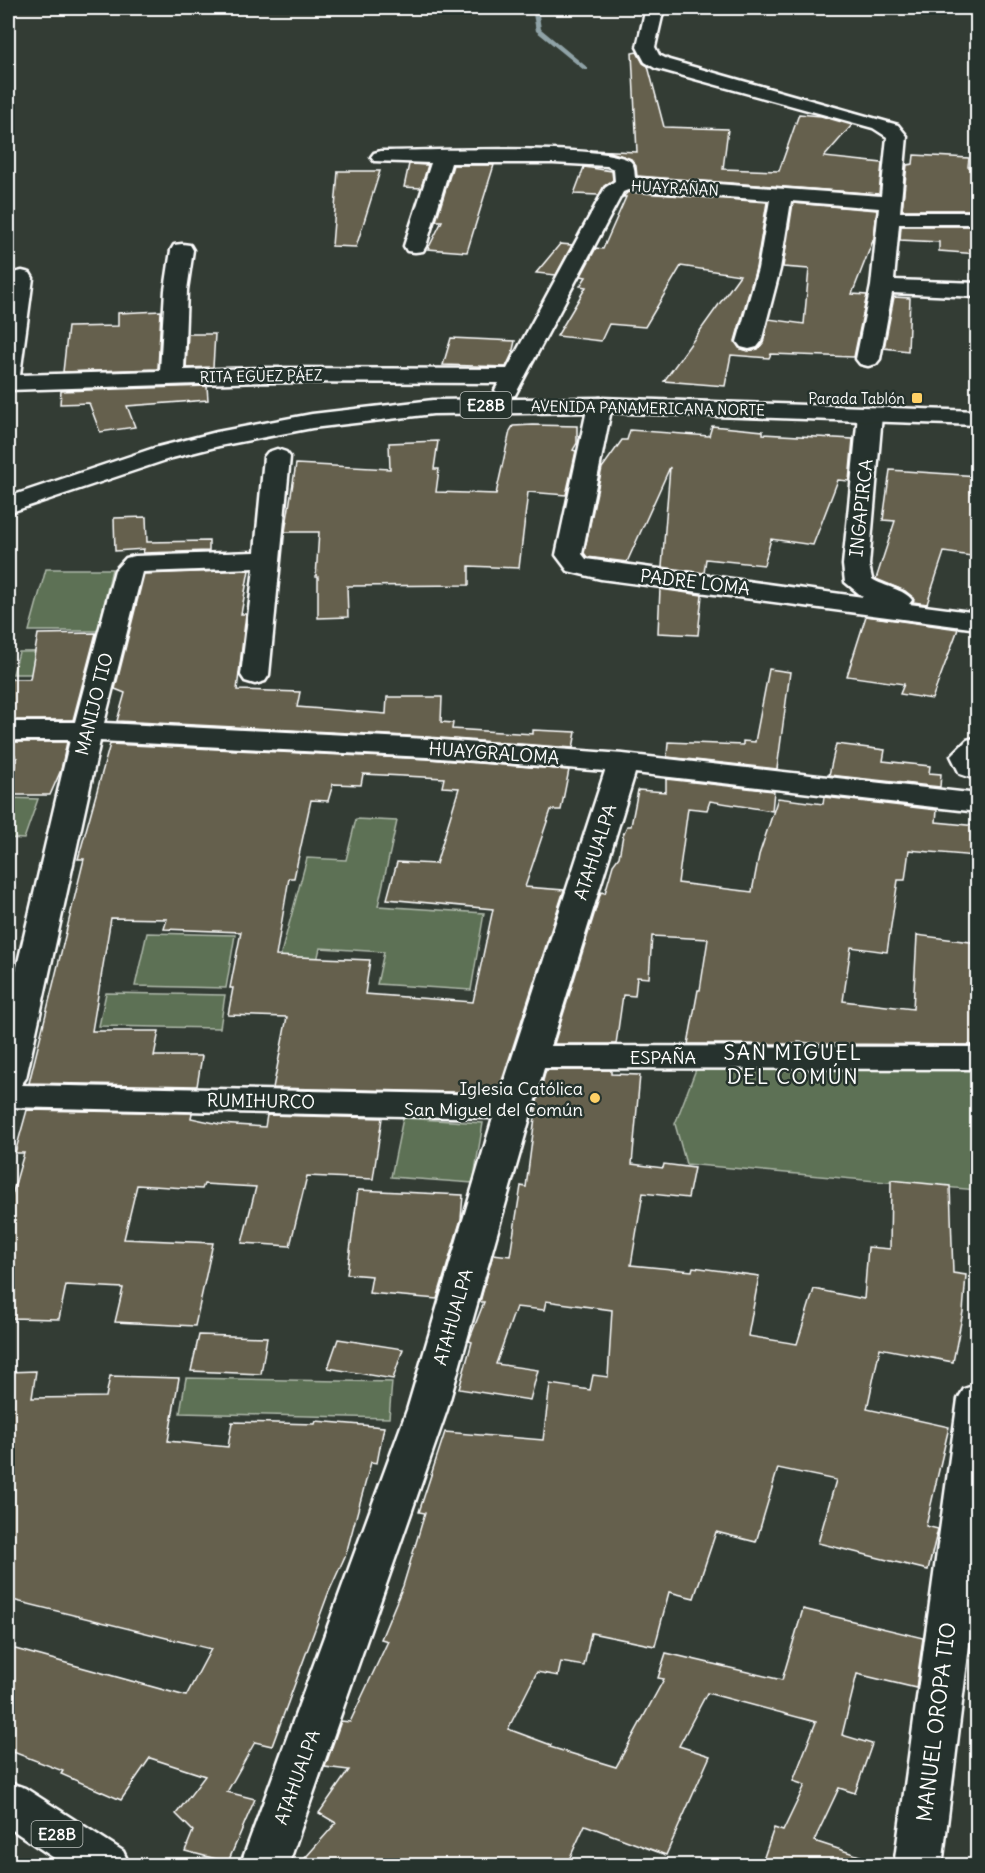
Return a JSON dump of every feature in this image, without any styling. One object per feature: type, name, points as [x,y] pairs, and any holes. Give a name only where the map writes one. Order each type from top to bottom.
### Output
[{"type":"main road","points":[[655,8],[646,47],[652,58],[662,64],[891,129],[897,136],[882,286],[868,359]]},
{"type":"main road","points":[[381,158],[553,157],[610,160],[624,166],[625,184]]},
{"type":"main road","points":[[415,246],[442,159]]},
{"type":"main road","name":"HUAYRAÑAN","points":[[511,383],[615,188],[625,184],[781,195],[891,210],[978,218]]},
{"type":"main road","points":[[749,342],[764,299],[777,231],[781,195]]},
{"type":"main road","points":[[172,378],[177,290],[182,250]]},
{"type":"main road","points":[[8,377],[22,278]]},
{"type":"main road","points":[[882,286],[978,290]]},
{"type":"main road","name":"RITA EGÜEZ PÁEZ","points":[[8,383],[330,374],[511,383]]},
{"type":"main road","name":"AVENIDA PANAMERICANA NORTE","points":[[8,483],[149,438],[261,411],[511,383],[978,400]]},
{"type":"main road","name":"AVENIDA PANAMERICANA NORTE","points":[[8,505],[163,453],[217,439],[312,421],[433,407],[600,405],[978,418]]},
{"type":"main road","name":"PADRE LOMA","points":[[600,405],[569,555],[577,565],[602,571],[759,590],[970,621]]},
{"type":"main road","name":"INGAPIRCA","points":[[870,415],[856,565],[859,582],[873,592],[970,621]]},
{"type":"main road","points":[[255,675],[277,458]]},
{"type":"main road","name":"MANIJO TIO","points":[[8,1078],[87,731],[130,566],[268,560]]},
{"type":"main road","name":"HUAYGRALOMA","points":[[8,732],[87,731],[427,748],[624,763],[978,803]]},
{"type":"main road","points":[[978,746],[966,756],[971,768],[978,771]]},
{"type":"main road","name":"ATAHUALPA","points":[[264,1866],[427,1410],[529,1057],[624,763]]},
{"type":"main road","name":"ESPAÑA","points":[[529,1057],[978,1058]]},
{"type":"main road","name":"RUMIHURCO","points":[[8,1096],[514,1107]]},
{"type":"main road","name":"MANUEL OROPA TIO","points":[[918,1866],[978,1400]]},
{"type":"main road","name":"E28B","points":[[8,1802],[106,1866]]},
{"type":"green space","points":[[46,569],[112,569],[98,631],[29,631]]},
{"type":"green space","points":[[97,651],[93,674],[13,674],[19,652]]},
{"type":"green space","points":[[8,798],[38,799],[24,839],[8,838]]},
{"type":"green space","points":[[356,819],[397,821],[378,906],[484,913],[471,990],[377,984],[384,952],[320,948],[311,986],[273,983],[307,858],[346,860]]},
{"type":"green space","points":[[147,933],[235,935],[226,988],[135,986]]},
{"type":"green space","points":[[106,993],[225,995],[220,1028],[99,1026]]},
{"type":"green space","points":[[698,1064],[977,1064],[977,1190],[686,1164],[675,1124]]},
{"type":"green space","points":[[403,1118],[483,1123],[473,1183],[391,1177]]},
{"type":"green space","points":[[186,1378],[392,1382],[389,1418],[180,1413]]},
{"type":"building","points":[[637,52],[643,63],[648,66],[664,127],[728,129],[723,169],[779,171],[799,114],[821,116],[852,125],[824,157],[882,163],[879,194],[637,176],[636,166],[631,159],[614,153],[590,150],[637,152],[632,53]]},
{"type":"building","points":[[914,155],[969,158],[968,167],[978,167],[978,210],[902,210],[907,165],[913,164]]},
{"type":"building","points":[[409,164],[428,165],[421,188],[404,187]]},
{"type":"building","points":[[453,165],[494,165],[467,252],[428,249],[442,221],[436,221]]},
{"type":"building","points":[[584,167],[612,171],[613,180],[604,186],[599,195],[574,194]]},
{"type":"building","points":[[338,171],[380,171],[356,247],[332,246]]},
{"type":"building","points":[[628,192],[767,202],[756,268],[735,341],[739,348],[748,351],[758,349],[763,343],[769,319],[804,324],[809,269],[783,267],[793,203],[877,210],[874,238],[852,294],[867,295],[854,357],[771,354],[769,358],[731,355],[725,386],[664,381],[740,275],[681,266],[645,327],[609,324],[601,341],[557,336],[586,287],[580,286],[586,277],[581,276],[596,248],[603,249],[626,197],[623,197]]},
{"type":"building","points":[[901,226],[978,226],[978,254],[939,251],[939,242],[900,240]]},
{"type":"building","points":[[560,244],[572,245],[556,275],[536,273]]},
{"type":"building","points":[[894,297],[910,298],[908,351],[884,348]]},
{"type":"building","points":[[161,311],[158,369],[63,372],[68,327],[118,326],[118,313]]},
{"type":"building","points":[[188,334],[215,334],[213,367],[186,368]]},
{"type":"building","points":[[451,338],[515,341],[506,367],[443,365]]},
{"type":"building","points":[[207,386],[208,400],[127,406],[135,427],[100,432],[89,403],[60,404],[61,391]]},
{"type":"building","points":[[513,426],[577,426],[577,443],[573,450],[576,451],[566,495],[528,492],[519,568],[469,566],[469,585],[347,586],[348,617],[318,618],[318,577],[316,577],[319,532],[285,532],[296,464],[390,469],[389,443],[438,441],[434,469],[439,469],[436,492],[496,494],[510,431]]},
{"type":"building","points":[[712,426],[763,431],[763,434],[853,439],[849,481],[838,480],[813,545],[771,539],[764,565],[706,559],[704,573],[662,567],[670,467],[627,562],[587,557],[584,553],[602,468],[622,440],[627,440],[630,430],[709,436]]},
{"type":"building","points":[[890,470],[978,476],[978,557],[944,552],[927,604],[913,602],[914,598],[905,591],[876,579],[895,521],[883,520]]},
{"type":"building","points":[[146,517],[147,542],[209,541],[209,551],[143,553],[144,549],[115,551],[114,518]]},
{"type":"building","points":[[249,570],[241,614],[246,614],[237,690],[300,692],[297,707],[386,714],[387,697],[442,697],[441,722],[453,723],[452,729],[533,734],[533,730],[576,732],[573,748],[427,737],[117,721],[125,693],[115,689],[144,574]]},
{"type":"building","points":[[660,589],[702,595],[698,635],[658,633]]},
{"type":"building","points":[[866,616],[958,629],[932,699],[900,694],[904,684],[847,676]]},
{"type":"building","points":[[96,633],[73,720],[8,720],[8,693],[11,679],[30,679],[38,634]]},
{"type":"building","points":[[769,669],[790,672],[777,769],[667,757],[668,742],[743,745],[743,741],[755,742]]},
{"type":"building","points":[[8,742],[67,742],[61,770],[50,795],[8,795],[17,758],[15,755],[8,755]]},
{"type":"building","points":[[110,744],[427,759],[569,770],[561,810],[551,810],[525,887],[564,890],[498,1093],[273,1088],[287,1017],[228,1015],[233,988],[230,988],[241,932],[164,929],[167,919],[111,918],[92,1031],[159,1031],[154,1056],[202,1056],[197,1086],[29,1083],[84,859],[78,859]],"holes":[[[363,774],[444,778],[442,787],[459,788],[436,864],[397,862],[387,899],[493,909],[473,1002],[365,994],[370,960],[276,956],[289,878],[294,878],[311,800],[328,801],[333,784],[361,785]]]},
{"type":"building","points":[[836,744],[885,750],[883,761],[930,766],[929,773],[941,774],[940,787],[829,775]]},
{"type":"building","points":[[666,779],[774,791],[772,811],[710,801],[707,810],[688,808],[678,883],[752,892],[759,855],[778,798],[823,804],[824,797],[937,810],[936,822],[977,826],[975,856],[909,850],[905,880],[898,880],[887,952],[851,947],[843,1001],[913,1009],[917,935],[978,943],[978,1045],[798,1042],[798,1044],[688,1044],[708,939],[652,936],[649,978],[637,977],[635,996],[623,995],[616,1044],[554,1044],[601,892],[605,893],[613,865],[619,857],[623,835],[627,826],[631,826],[638,790],[666,792]]},
{"type":"building","points":[[546,1070],[611,1070],[611,1074],[640,1075],[632,1164],[663,1168],[664,1164],[694,1168],[688,1198],[643,1193],[631,1265],[692,1271],[693,1267],[759,1276],[748,1336],[797,1344],[814,1289],[864,1299],[868,1247],[890,1249],[891,1180],[950,1186],[953,1273],[966,1275],[963,1312],[953,1362],[880,1348],[867,1409],[949,1427],[926,1526],[938,1529],[928,1570],[818,1543],[836,1480],[778,1468],[756,1542],[716,1532],[694,1598],[669,1592],[655,1646],[591,1633],[584,1666],[561,1662],[558,1676],[537,1672],[508,1729],[551,1745],[550,1747],[616,1767],[664,1679],[658,1678],[666,1653],[782,1680],[803,1609],[923,1638],[916,1688],[857,1674],[842,1735],[872,1744],[855,1793],[839,1788],[814,1841],[872,1860],[871,1866],[761,1866],[774,1828],[783,1831],[805,1785],[793,1781],[816,1722],[707,1693],[679,1746],[710,1756],[666,1855],[585,1825],[566,1866],[298,1866],[336,1823],[319,1813],[349,1770],[325,1767],[341,1721],[350,1722],[388,1641],[381,1639],[403,1586],[425,1513],[419,1512],[445,1432],[543,1440],[550,1384],[590,1390],[593,1375],[608,1377],[612,1310],[546,1301],[544,1310],[516,1307],[496,1364],[538,1370],[530,1400],[459,1389],[472,1342],[469,1341],[484,1302],[480,1302],[493,1254],[510,1256],[521,1186],[526,1187],[537,1102]]},
{"type":"building","points":[[27,1110],[192,1113],[191,1118],[219,1124],[265,1127],[267,1115],[382,1118],[373,1179],[307,1176],[290,1246],[242,1243],[256,1187],[204,1184],[202,1189],[137,1185],[124,1239],[213,1243],[195,1326],[115,1322],[123,1288],[66,1285],[59,1319],[8,1318],[8,1209],[24,1153],[15,1153]]},
{"type":"building","points":[[358,1190],[463,1195],[461,1219],[437,1299],[369,1293],[372,1276],[347,1274]]},
{"type":"building","points":[[199,1335],[267,1337],[261,1374],[191,1371]]},
{"type":"building","points":[[338,1339],[403,1349],[393,1379],[328,1368]]},
{"type":"building","points":[[36,1371],[32,1398],[106,1397],[110,1376],[179,1378],[168,1441],[228,1447],[232,1422],[315,1424],[316,1421],[384,1427],[377,1463],[371,1462],[346,1554],[328,1594],[272,1746],[255,1742],[227,1792],[255,1799],[228,1862],[185,1851],[193,1831],[176,1814],[205,1776],[150,1758],[121,1800],[61,1774],[63,1771],[8,1750],[8,1647],[186,1696],[211,1649],[8,1599],[8,1372]]},
{"type":"waterway","points":[[535,8],[538,30],[586,69]]},
{"type":"place","name":"Parada Tablón","points":[[917,398]]},
{"type":"place","name":"Iglesia Católica San Miguel del Común","points":[[595,1098]]},
{"type":"district","name":"SAN MIGUEL DEL COMÚN","points":[[793,1064]]}]
